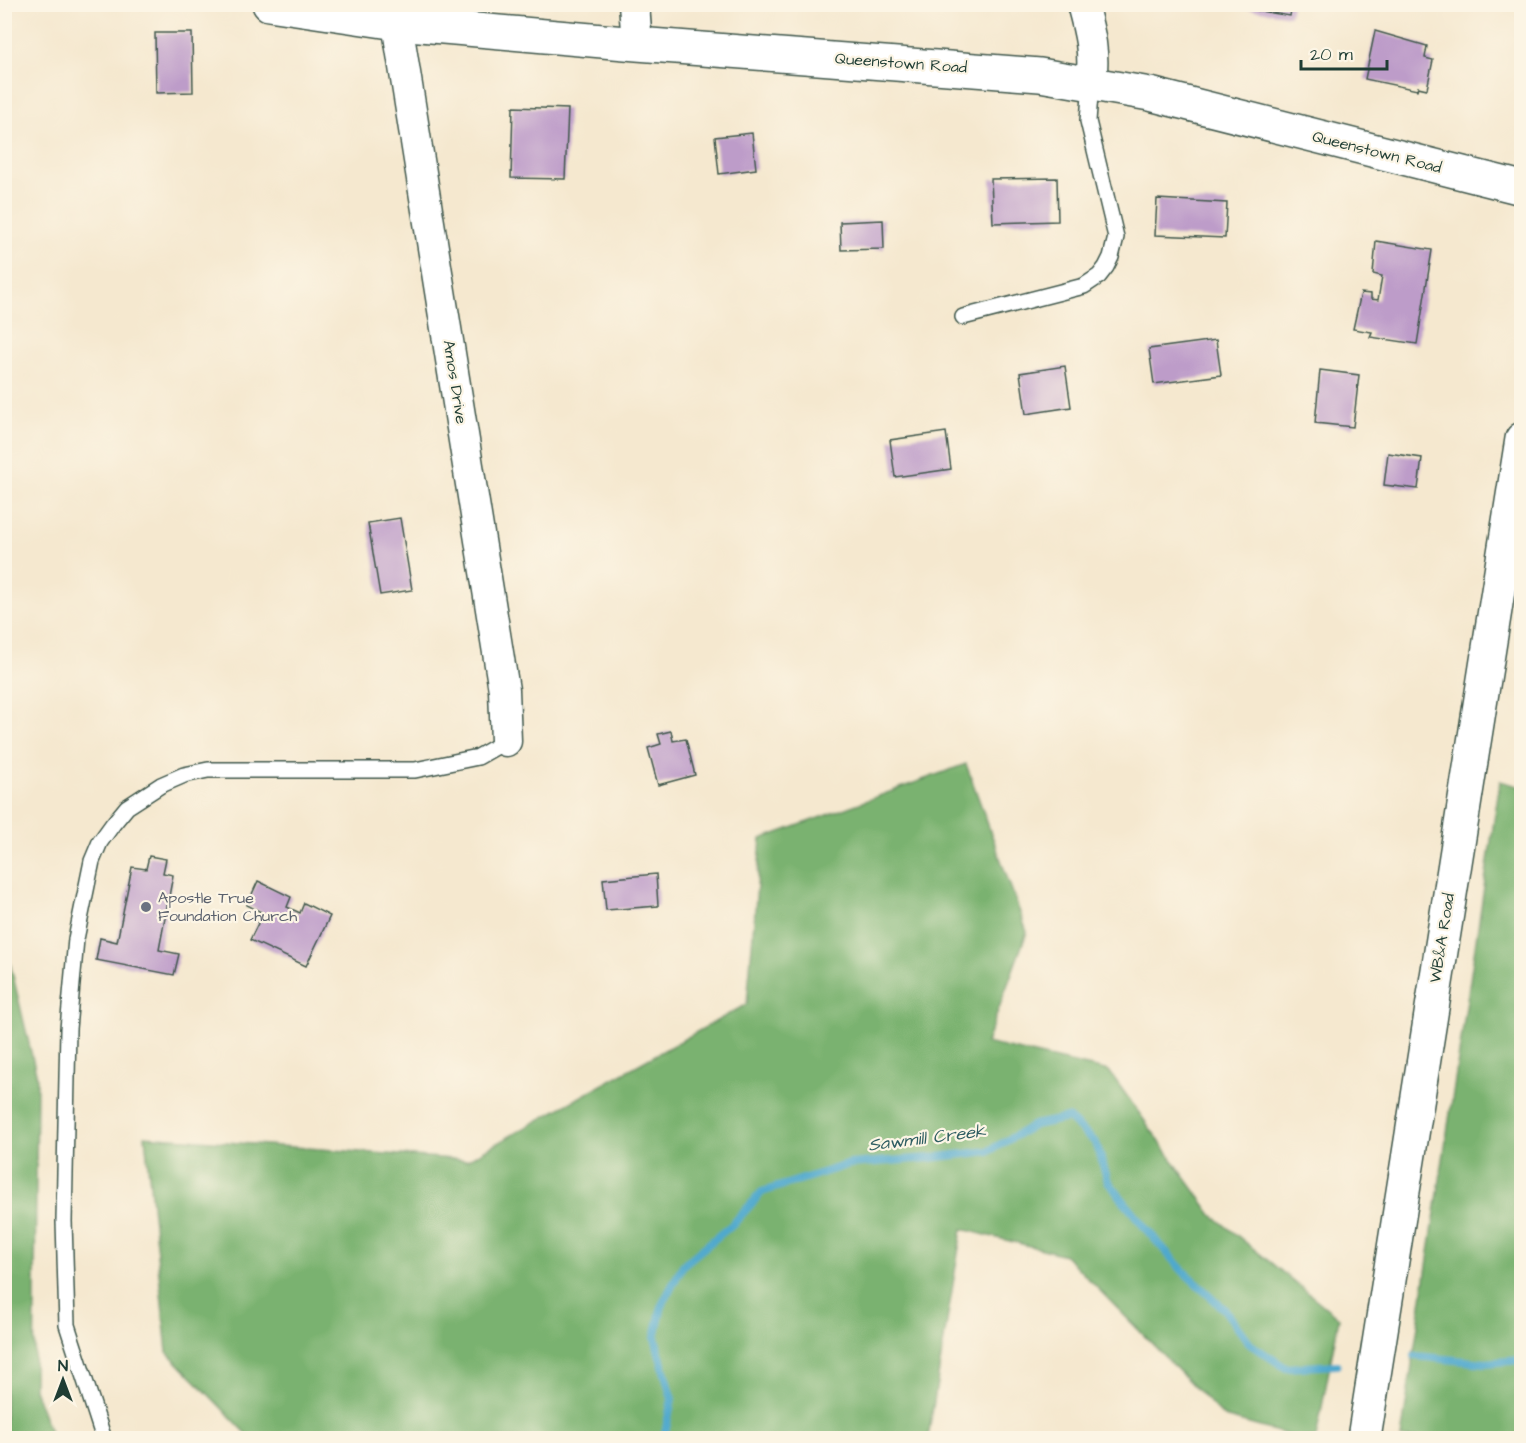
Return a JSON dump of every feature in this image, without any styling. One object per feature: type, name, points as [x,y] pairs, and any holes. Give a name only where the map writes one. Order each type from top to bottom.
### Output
[{"type":"street","points":[[634,4],[637,44]]},
{"type":"street","points":[[1082,4],[1094,60],[1091,82]]},
{"type":"street","name":"Queenstown Road","points":[[273,5],[397,23],[637,44],[988,69],[1091,82],[1150,94],[1521,188]]},
{"type":"street","name":"Amos Drive","points":[[397,23],[504,690],[507,741]]},
{"type":"street","name":"WB&A Road","points":[[1364,1438],[1521,439]]},
{"type":"lane","points":[[963,317],[1084,286],[1099,276],[1106,267],[1116,237],[1088,121],[1091,82]]},
{"type":"lane","points":[[102,1433],[67,1325],[64,1221],[68,1029],[76,939],[92,861],[100,842],[127,807],[161,785],[184,775],[208,770],[415,770],[478,757],[507,741]]},
{"type":"green space","points":[[966,764],[1027,932],[986,1043],[1109,1071],[1212,1215],[1339,1318],[1316,1438],[1300,1438],[1224,1417],[1065,1255],[962,1229],[928,1438],[251,1438],[167,1352],[145,1136],[467,1160],[747,1004],[761,839]]},
{"type":"green space","points":[[1500,781],[1522,787],[1521,1438],[1401,1438]]},
{"type":"green space","points":[[4,938],[37,1077],[34,1389],[52,1438],[5,1438]]},
{"type":"building","points":[[1243,4],[1292,4],[1290,16],[1242,8]]},
{"type":"building","points":[[1375,31],[1427,46],[1425,58],[1433,60],[1427,89],[1418,87],[1417,90],[1365,79]]},
{"type":"building","points":[[155,33],[192,33],[193,92],[156,93]]},
{"type":"building","points":[[513,107],[568,109],[565,179],[511,178]]},
{"type":"building","points":[[752,133],[756,169],[719,174],[715,137]]},
{"type":"building","points":[[1057,178],[1058,221],[993,223],[991,179]]},
{"type":"building","points":[[1157,199],[1227,203],[1225,238],[1155,235]]},
{"type":"building","points":[[883,220],[884,249],[841,250],[840,222]]},
{"type":"building","points":[[1376,241],[1432,250],[1417,344],[1370,337],[1372,332],[1353,329],[1361,293],[1371,294],[1371,299],[1378,300],[1382,276],[1373,274]]},
{"type":"building","points":[[1216,340],[1221,375],[1154,384],[1149,349]]},
{"type":"building","points":[[1065,366],[1071,407],[1026,414],[1020,373]]},
{"type":"building","points":[[1320,370],[1359,375],[1353,427],[1315,423]]},
{"type":"building","points":[[946,432],[951,469],[895,477],[890,440]]},
{"type":"building","points":[[1388,453],[1422,458],[1418,489],[1384,485]]},
{"type":"building","points":[[400,518],[412,590],[380,595],[368,523]]},
{"type":"building","points":[[671,731],[673,741],[686,739],[695,775],[658,785],[648,748],[661,744],[658,734]]},
{"type":"building","name":"Apostle True Foundation Church","points":[[149,856],[166,859],[163,873],[173,875],[159,950],[179,954],[174,975],[96,960],[100,938],[117,942],[132,867],[146,869]]},
{"type":"building","points":[[656,874],[658,906],[606,910],[603,879]]},
{"type":"building","points":[[258,881],[291,897],[287,907],[300,913],[304,903],[330,916],[306,966],[250,940],[263,913],[247,905]]},
{"type":"waterway","name":"Sawmill Creek","points":[[664,1438],[672,1399],[655,1338],[662,1305],[683,1265],[734,1223],[762,1192],[850,1164],[989,1151],[1034,1125],[1068,1118],[1096,1143],[1108,1181],[1146,1229],[1183,1271],[1224,1309],[1250,1344],[1286,1368],[1337,1365]]},
{"type":"waterway","name":"Sawmill Creek","points":[[1415,1356],[1485,1363],[1522,1360]]},
{"type":"place","name":"Apostle True Foundation Church","points":[[146,907]]}]
